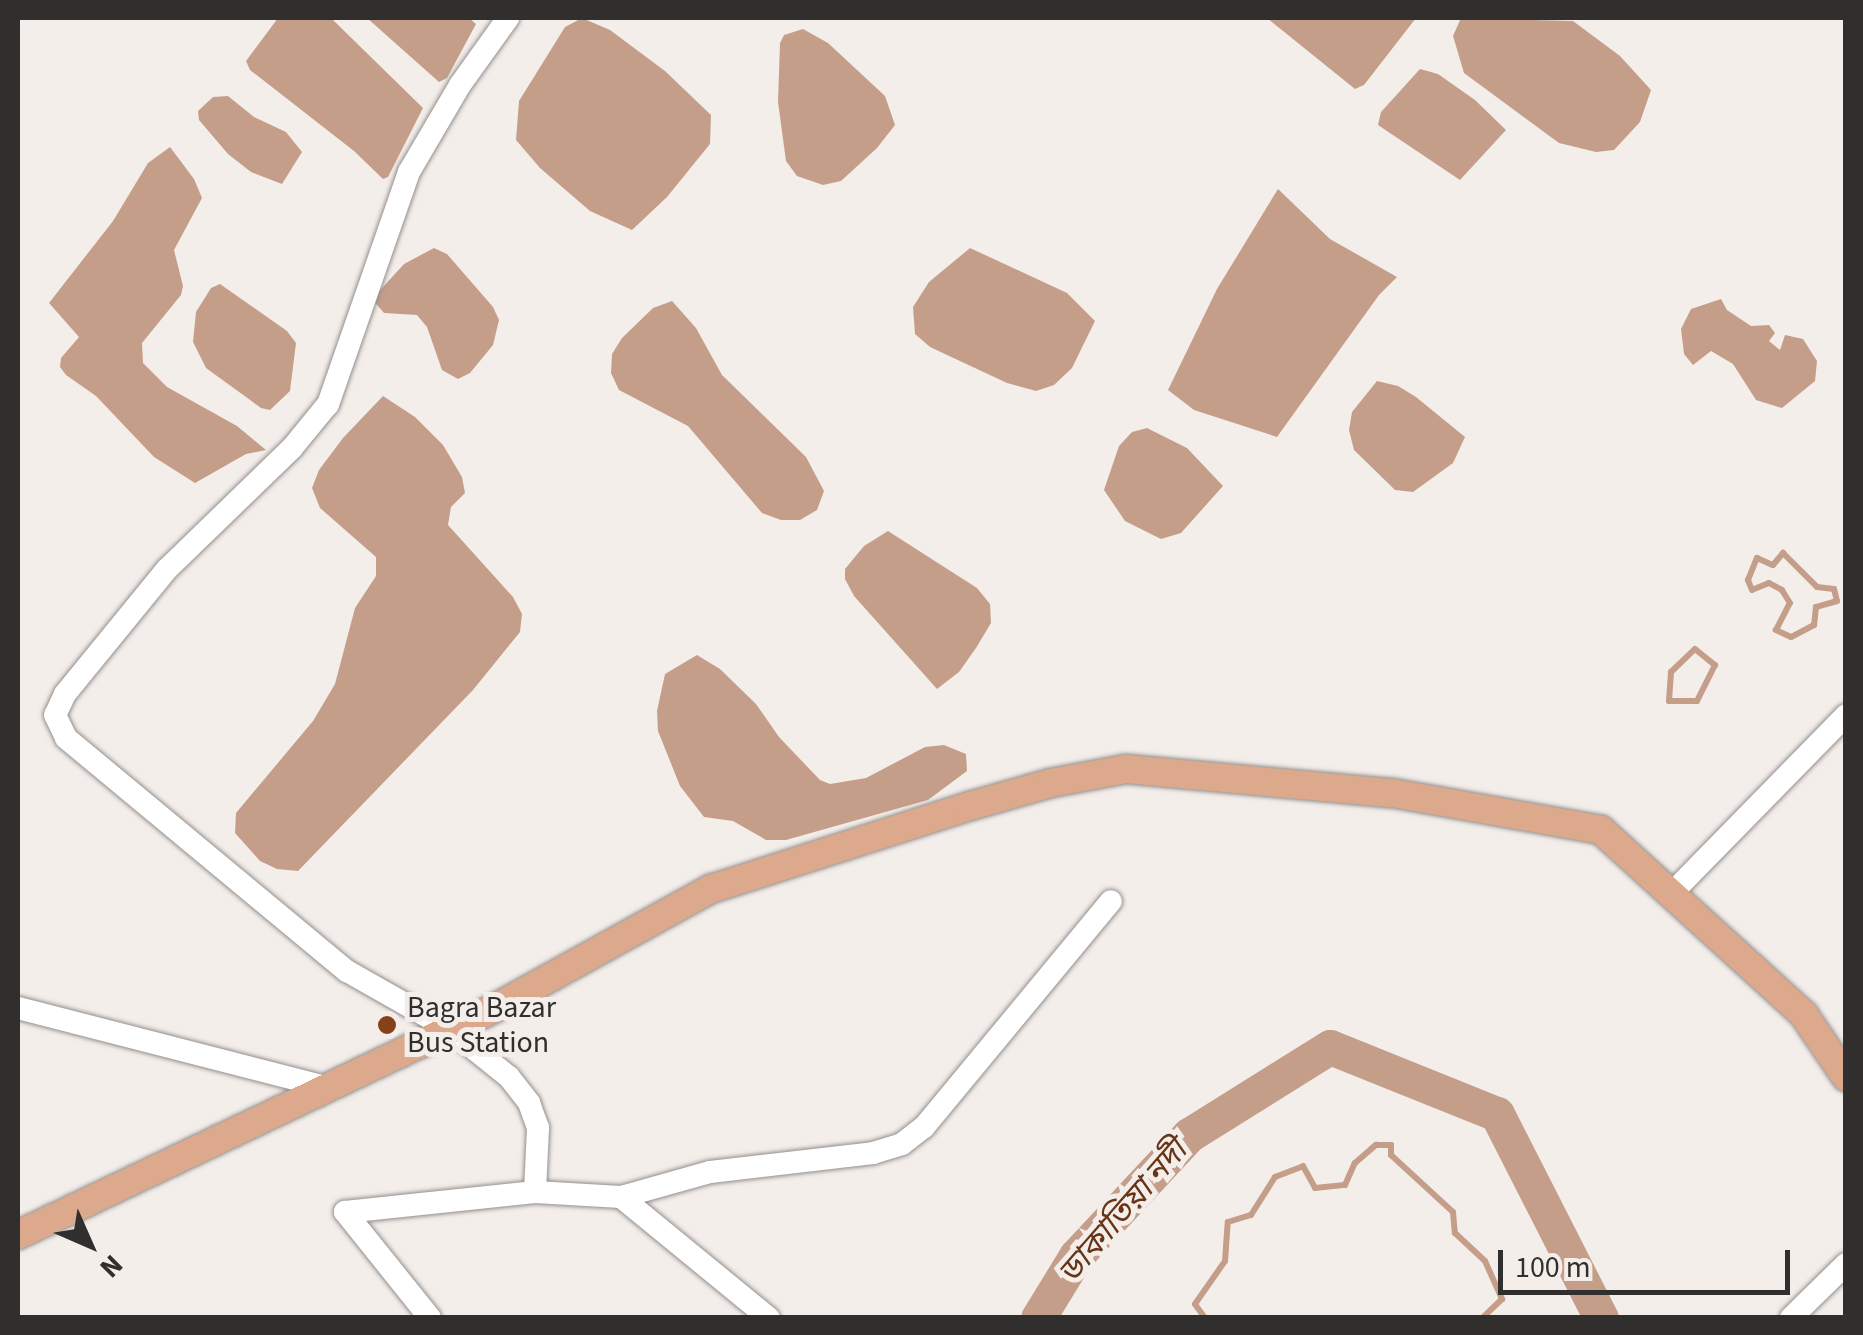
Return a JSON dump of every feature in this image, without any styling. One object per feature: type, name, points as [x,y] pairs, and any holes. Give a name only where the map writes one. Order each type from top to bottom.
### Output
[{"type":"main road","points":[[18,1235],[449,1029],[711,889],[970,806],[1050,783],[1126,769],[1392,792],[1601,830],[1804,1015],[1846,1077]]},
{"type":"street","points":[[508,18],[460,85],[409,172],[328,404],[292,448],[167,569],[65,694],[55,715],[66,738],[347,971],[449,1029],[509,1076],[529,1103],[538,1128],[535,1192]]},
{"type":"street","points":[[1671,894],[1846,715]]},
{"type":"street","points":[[430,1318],[345,1212],[535,1192],[621,1197],[710,1172],[873,1154],[914,1138],[1112,902]]},
{"type":"street","points":[[18,1008],[329,1088]]},
{"type":"street","points":[[621,1197],[769,1318]]},
{"type":"street","points":[[1791,1318],[1846,1264]]},
{"type":"shaded area","points":[[278,18],[331,18],[423,108],[388,177],[383,179],[354,151],[250,70],[246,61]]},
{"type":"shaded area","points":[[367,18],[469,18],[476,24],[447,78],[439,82]]},
{"type":"shaded area","points":[[582,18],[610,30],[665,71],[711,115],[710,144],[667,197],[632,230],[590,211],[540,168],[516,140],[519,101],[565,27]]},
{"type":"shaded area","points":[[1267,18],[1416,18],[1364,85],[1355,89]]},
{"type":"shaded area","points":[[1461,18],[1573,21],[1620,56],[1651,90],[1640,122],[1614,150],[1596,152],[1559,143],[1464,73],[1453,36]]},
{"type":"shaded area","points":[[803,29],[828,43],[885,96],[895,125],[877,148],[841,181],[823,185],[797,176],[786,161],[778,102],[780,43],[784,35]]},
{"type":"shaded area","points":[[1420,69],[1438,74],[1475,100],[1506,130],[1460,180],[1378,125],[1381,112]]},
{"type":"shaded area","points":[[228,96],[254,117],[286,132],[302,152],[282,184],[251,172],[228,154],[199,120],[198,111],[213,97]]},
{"type":"shaded area","points":[[170,147],[194,179],[202,198],[174,250],[183,286],[181,295],[142,343],[143,363],[167,387],[237,426],[266,450],[246,454],[195,483],[154,457],[96,396],[66,375],[60,367],[61,358],[79,337],[49,303],[113,221],[148,163]]},
{"type":"shaded area","points":[[1278,189],[1330,239],[1397,277],[1379,295],[1277,437],[1194,410],[1168,390],[1217,289]]},
{"type":"shaded area","points":[[434,248],[447,254],[493,307],[499,320],[493,345],[470,373],[458,379],[442,370],[427,327],[417,315],[384,313],[372,299],[404,264]]},
{"type":"shaded area","points":[[970,248],[1067,293],[1095,321],[1072,368],[1054,385],[1036,391],[1007,383],[930,347],[915,334],[913,307],[929,282]]},
{"type":"shaded area","points":[[220,284],[287,331],[296,343],[290,391],[270,410],[261,408],[206,368],[193,342],[196,312],[211,288]]},
{"type":"shaded area","points":[[1721,299],[1727,310],[1751,326],[1769,325],[1775,333],[1769,341],[1780,350],[1785,335],[1803,339],[1817,361],[1815,381],[1782,408],[1756,400],[1733,364],[1711,351],[1693,365],[1684,354],[1681,329],[1691,309]]},
{"type":"shaded area","points":[[672,301],[696,328],[722,375],[806,457],[824,491],[817,510],[800,520],[781,520],[762,513],[688,426],[619,390],[611,373],[612,354],[622,338],[653,308]]},
{"type":"shaded area","points":[[1377,381],[1398,386],[1416,397],[1465,437],[1453,463],[1413,492],[1395,490],[1354,450],[1349,430],[1352,412]]},
{"type":"shaded area","points":[[383,396],[415,417],[443,445],[462,477],[465,493],[451,507],[448,525],[513,597],[522,614],[520,632],[473,690],[298,871],[277,869],[260,861],[235,833],[236,813],[313,721],[335,684],[355,608],[376,576],[376,557],[320,508],[312,488],[319,470],[343,438]]},
{"type":"shaded area","points":[[1147,428],[1187,448],[1223,486],[1181,533],[1161,539],[1125,521],[1104,490],[1119,446],[1132,432]]},
{"type":"shaded area","points":[[888,531],[977,588],[990,604],[991,623],[976,648],[959,672],[937,689],[854,596],[845,579],[845,569],[864,546]]},
{"type":"shaded area","points":[[697,655],[720,669],[756,704],[779,737],[820,780],[830,784],[866,778],[925,747],[944,745],[966,754],[967,771],[928,800],[786,840],[766,840],[733,821],[704,817],[680,786],[658,731],[657,711],[665,674]]},
{"type":"waterway","points":[[1783,553],[1817,587],[1834,589],[1837,601],[1816,607],[1814,625],[1791,637],[1776,630],[1790,603],[1782,590],[1769,583],[1752,590],[1748,580],[1757,558],[1773,565],[1783,553]]},
{"type":"waterway","points":[[1695,649],[1715,665],[1697,701],[1669,701],[1671,672],[1695,649]]},
{"type":"waterway","name":"ডাকাতিয়া নদী","points":[[1038,1318],[1076,1256],[1189,1135],[1330,1047],[1497,1114],[1601,1318]]},
{"type":"waterway","points":[[1205,1318],[1195,1304],[1225,1261],[1228,1222],[1251,1215],[1275,1177],[1303,1166],[1315,1188],[1345,1185],[1355,1163],[1376,1145],[1391,1145],[1391,1155],[1453,1212],[1455,1233],[1485,1261],[1502,1299],[1482,1318]]},
{"type":"place","name":"Bagra Bazar Bus Station","points":[[387,1025]]}]
